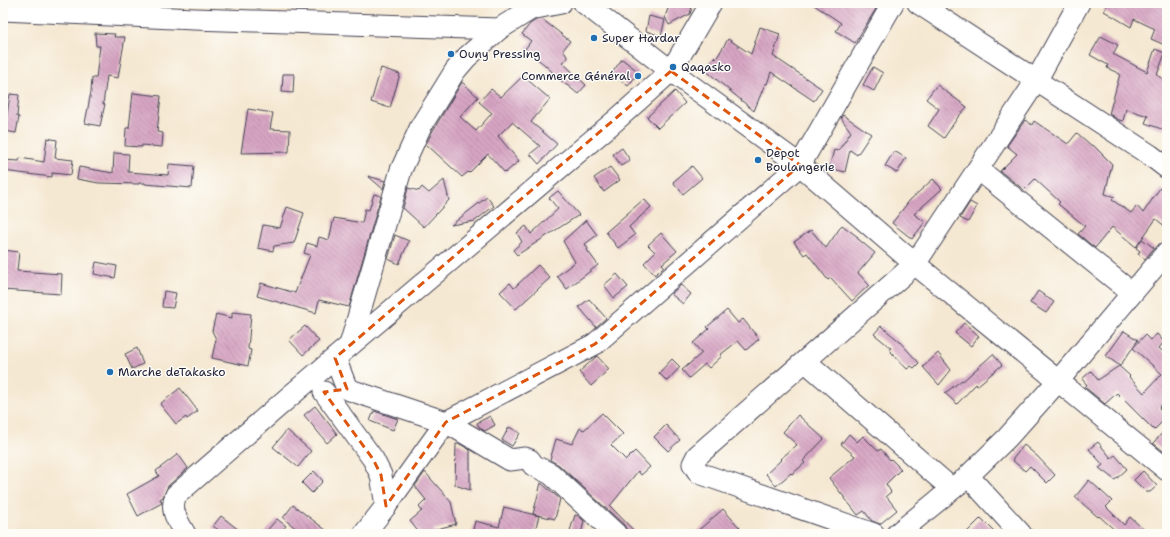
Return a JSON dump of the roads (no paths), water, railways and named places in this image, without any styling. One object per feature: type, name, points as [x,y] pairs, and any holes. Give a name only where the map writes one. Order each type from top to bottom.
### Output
[{"type":"street","points":[[350,345],[401,170],[422,126],[455,71],[467,57],[499,28],[531,9],[561,3]]},
{"type":"street","points":[[584,3],[671,71],[800,165],[915,264],[1167,470]]},
{"type":"street","points":[[185,534],[174,512],[173,502],[176,495],[350,345],[615,121],[671,71],[711,3]]},
{"type":"street","points":[[364,534],[386,506],[446,422],[595,344],[800,165],[893,3]]},
{"type":"street","points":[[918,3],[1150,155],[1167,168]]},
{"type":"street","points":[[874,534],[698,472],[693,464],[697,456],[915,264],[1036,81],[1079,3]]},
{"type":"street","points":[[3,10],[499,28]]},
{"type":"street","points":[[978,169],[1132,293]]},
{"type":"street","points":[[897,534],[968,476],[1007,438],[1058,381],[1167,252]]},
{"type":"street","points":[[335,358],[346,389]]},
{"type":"street","points":[[805,361],[952,489]]},
{"type":"street","points":[[289,397],[346,389],[446,422],[510,460],[525,458],[530,460],[533,465],[551,474],[616,534]]},
{"type":"street","points":[[324,392],[374,459],[381,475],[386,506]]},
{"type":"street","points":[[968,476],[1021,534]]},
{"type":"place","name":"Super Hardar","points":[[594,38]]},
{"type":"place","name":"Ouny Pressing","points":[[451,54]]},
{"type":"place","name":"Qaqasko","points":[[673,67]]},
{"type":"place","name":"Commerce Général","points":[[638,76]]},
{"type":"place","name":"Depot Boulangerie","points":[[758,160]]},
{"type":"place","name":"Marche deTakasko","points":[[110,372]]}]
